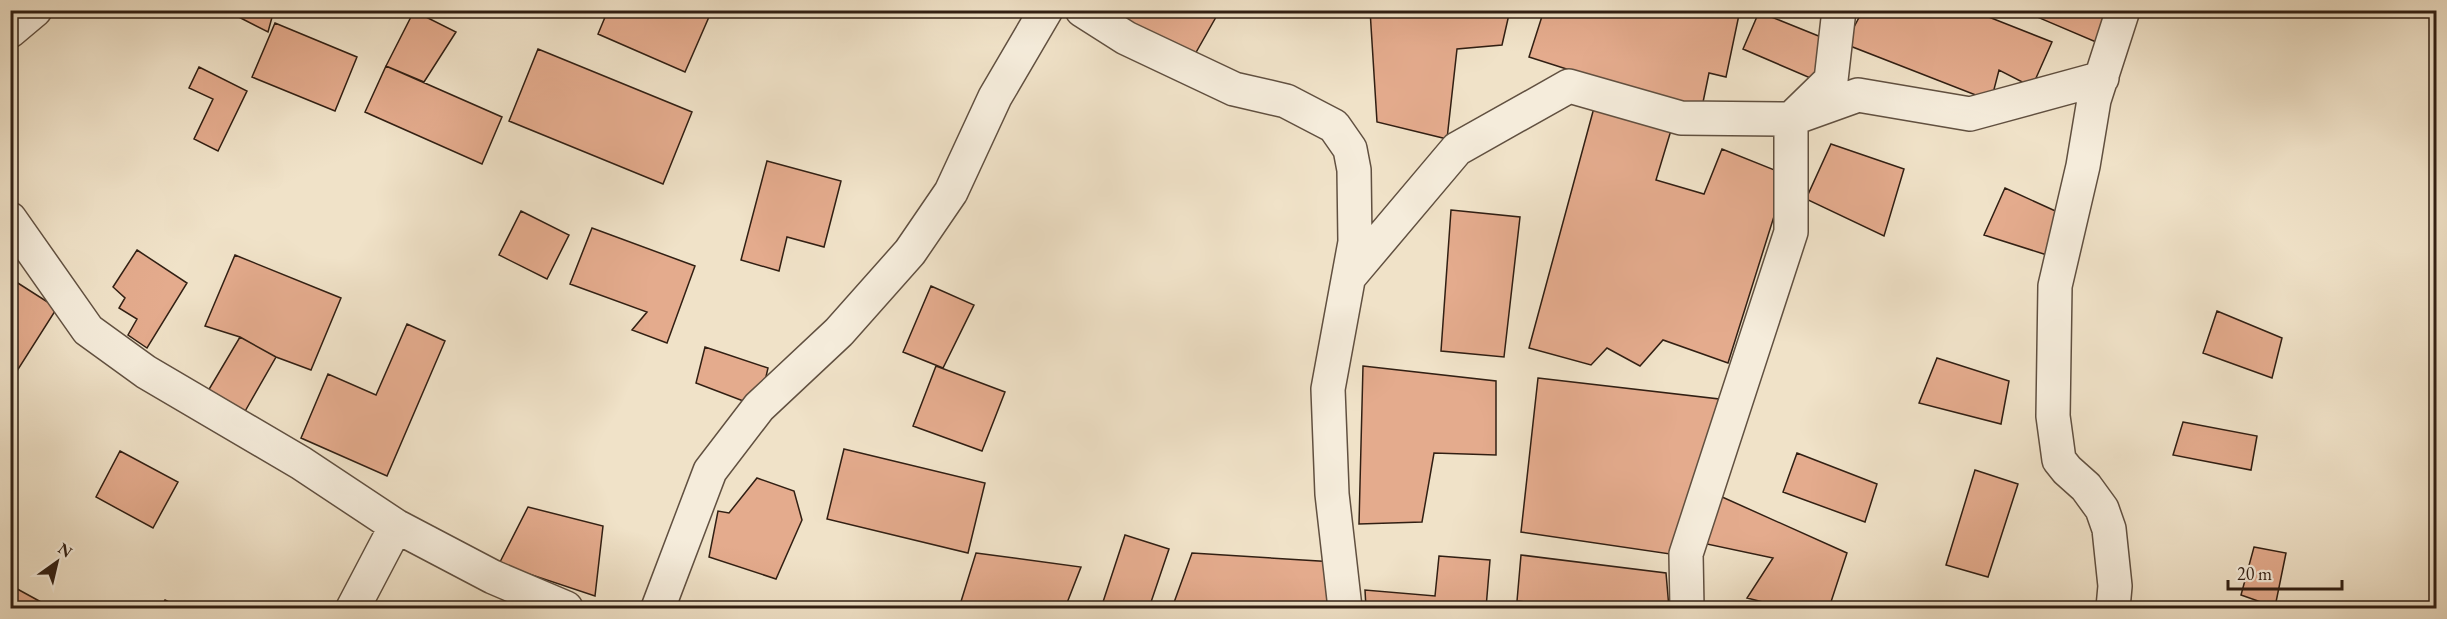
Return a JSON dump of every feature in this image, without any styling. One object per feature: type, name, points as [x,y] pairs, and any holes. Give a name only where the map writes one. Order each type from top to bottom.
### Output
[{"type":"street","points":[[10,31],[34,10]]},
{"type":"street","points":[[658,609],[710,471],[759,407],[839,332],[910,252],[951,192],[995,96],[1046,10]]},
{"type":"street","points":[[1082,10],[1126,38],[1234,89],[1286,101],[1334,126],[1350,149],[1354,170],[1355,242],[1328,389],[1332,494],[1345,609]]},
{"type":"street","points":[[1687,609],[1686,554],[1791,232],[1791,118],[1831,80],[1839,10]]},
{"type":"street","points":[[2113,609],[2115,586],[2109,529],[2102,509],[2086,488],[2059,460],[2053,416],[2055,286],[2083,166],[2094,100],[2123,10]]},
{"type":"street","points":[[1348,278],[1457,149],[1569,86],[1681,118],[1791,118],[1858,95],[1970,114],[2102,78]]},
{"type":"street","points":[[10,219],[88,330],[146,372],[301,463],[396,526],[493,577],[566,609]]},
{"type":"street","points":[[352,609],[396,526]]},
{"type":"building","points":[[225,10],[274,10],[268,32]]},
{"type":"building","points":[[608,10],[712,10],[685,72],[598,34]]},
{"type":"building","points":[[1103,10],[1220,10],[1190,63]]},
{"type":"building","points":[[1370,10],[1510,10],[1502,45],[1457,49],[1447,139],[1377,122]]},
{"type":"building","points":[[1544,10],[1740,10],[1726,77],[1709,73],[1701,112],[1529,57]]},
{"type":"building","points":[[1863,10],[1971,10],[2052,42],[2032,87],[1999,70],[1991,101],[1845,44]]},
{"type":"building","points":[[2021,10],[2107,10],[2096,42]]},
{"type":"building","points":[[414,11],[456,32],[424,82],[386,66]]},
{"type":"building","points":[[1759,12],[1826,39],[1815,80],[1743,49]]},
{"type":"building","points":[[275,23],[357,57],[335,111],[252,77]]},
{"type":"building","points":[[538,49],[692,112],[663,184],[509,121]]},
{"type":"building","points":[[386,66],[502,117],[482,164],[365,112]]},
{"type":"building","points":[[199,67],[247,91],[218,151],[194,139],[213,99],[189,88]]},
{"type":"building","points":[[1595,104],[1672,127],[1656,180],[1704,194],[1722,149],[1787,175],[1728,363],[1663,340],[1640,366],[1607,348],[1591,365],[1529,348]]},
{"type":"building","points":[[1831,144],[1904,169],[1884,236],[1806,199]]},
{"type":"building","points":[[767,161],[841,181],[824,247],[787,237],[779,271],[741,260]]},
{"type":"building","points":[[2005,188],[2062,214],[2047,255],[1984,235]]},
{"type":"building","points":[[1451,210],[1520,217],[1504,357],[1441,351]]},
{"type":"building","points":[[521,211],[569,235],[547,279],[499,255]]},
{"type":"building","points":[[592,228],[695,266],[667,343],[632,330],[647,312],[570,284]]},
{"type":"building","points":[[137,250],[187,283],[147,348],[128,335],[137,319],[119,308],[125,298],[113,287]]},
{"type":"building","points":[[235,255],[341,298],[311,370],[276,357],[240,337],[205,326]]},
{"type":"building","points":[[10,278],[57,308],[10,382]]},
{"type":"building","points":[[931,286],[974,305],[943,368],[903,352]]},
{"type":"building","points":[[2217,311],[2282,338],[2272,378],[2203,353]]},
{"type":"building","points":[[407,324],[445,341],[387,476],[301,438],[328,374],[376,395]]},
{"type":"building","points":[[240,337],[276,357],[244,413],[208,391]]},
{"type":"building","points":[[705,347],[768,368],[759,407],[696,383]]},
{"type":"building","points":[[1937,358],[2009,381],[2001,424],[1919,403]]},
{"type":"building","points":[[936,366],[1005,392],[982,451],[913,426]]},
{"type":"building","points":[[1363,366],[1496,381],[1496,455],[1434,453],[1422,522],[1359,524]]},
{"type":"building","points":[[1538,378],[1719,399],[1670,554],[1521,532]]},
{"type":"building","points":[[2183,422],[2257,436],[2251,470],[2173,455]]},
{"type":"building","points":[[844,449],[985,483],[968,553],[827,519]]},
{"type":"building","points":[[120,451],[178,482],[153,528],[96,497]]},
{"type":"building","points":[[1797,453],[1877,484],[1865,522],[1783,492]]},
{"type":"building","points":[[1975,470],[2018,484],[1988,577],[1946,565]]},
{"type":"building","points":[[757,478],[794,491],[802,520],[776,579],[709,557],[718,511],[729,513]]},
{"type":"building","points":[[1711,492],[1847,553],[1829,608],[1787,608],[1747,598],[1773,558],[1702,543]]},
{"type":"building","points":[[528,507],[603,526],[595,596],[499,564]]},
{"type":"building","points":[[1125,535],[1169,549],[1149,608],[1101,608]]},
{"type":"building","points":[[2254,547],[2286,553],[2275,607],[2241,595]]},
{"type":"building","points":[[976,553],[1081,567],[1065,608],[959,608]]},
{"type":"building","points":[[1192,553],[1335,562],[1332,608],[1172,608]]},
{"type":"building","points":[[1521,555],[1666,573],[1669,608],[1582,608],[1517,601]]},
{"type":"building","points":[[1439,556],[1490,560],[1486,608],[1366,608],[1365,590],[1435,596]]},
{"type":"building","points":[[10,585],[52,608],[10,608]]},
{"type":"building","points":[[165,600],[181,608],[161,608]]}]
